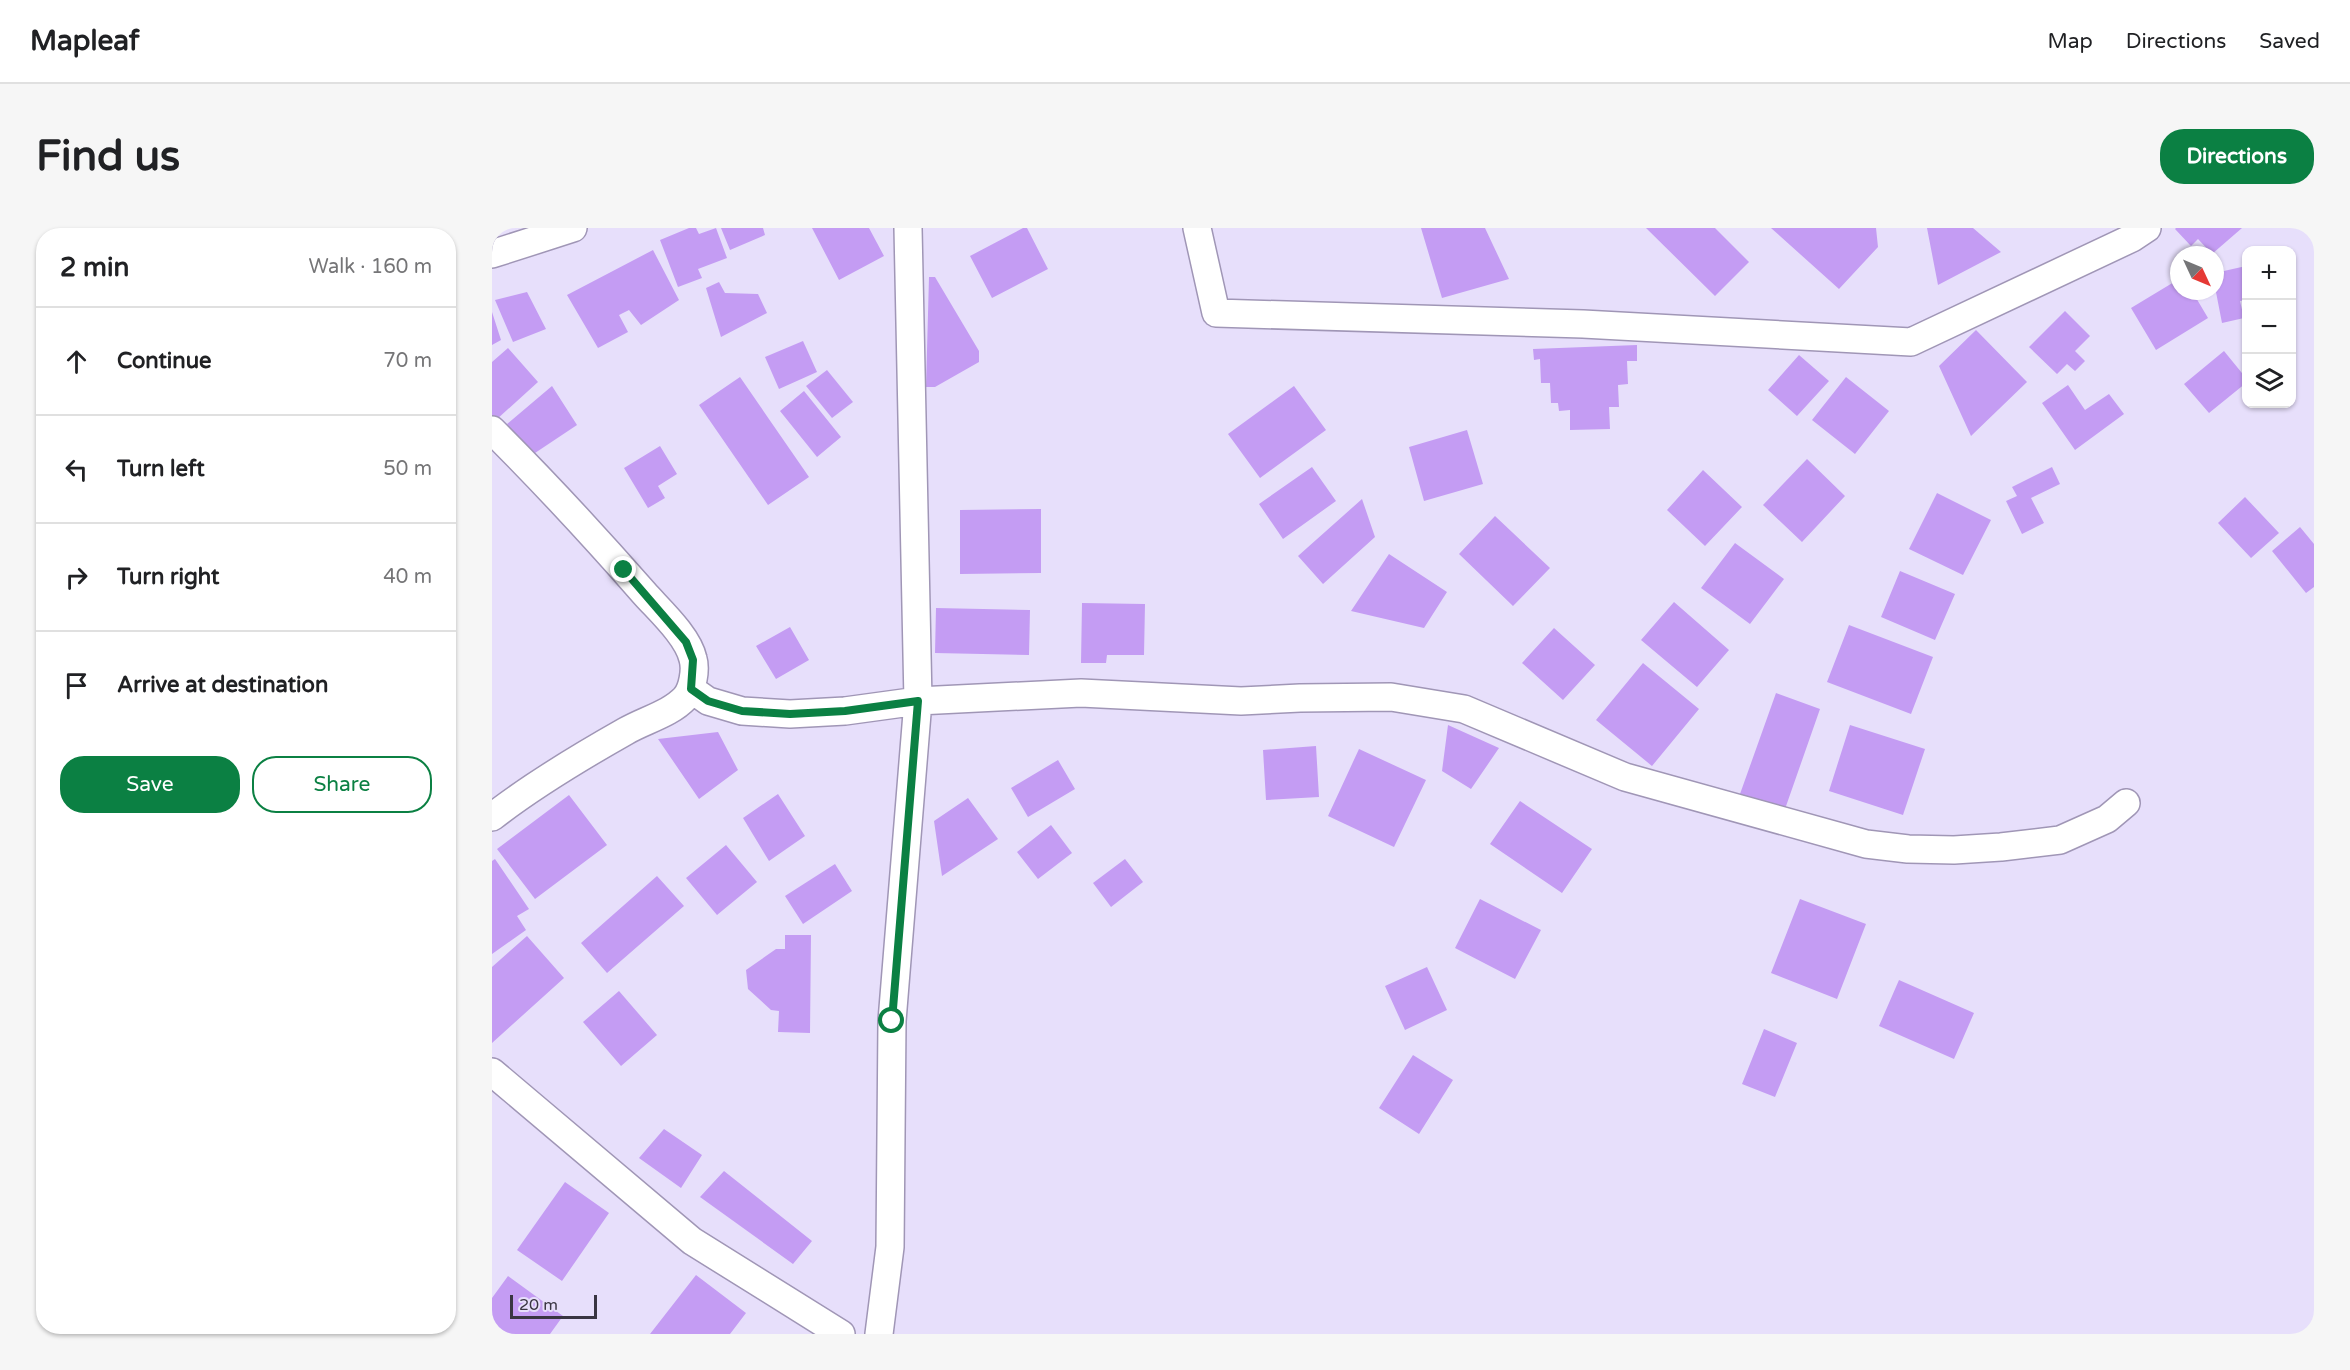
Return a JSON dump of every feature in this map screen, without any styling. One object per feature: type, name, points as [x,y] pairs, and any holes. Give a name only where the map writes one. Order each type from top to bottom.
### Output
[{"type":"street","points":[[492,254],[573,228]]},
{"type":"street","points":[[879,1334],[891,1247],[892,1021],[918,701],[908,228]]},
{"type":"street","points":[[1197,228],[1215,313],[1583,324],[1911,342],[2132,238],[2147,228]]},
{"type":"street","points":[[492,430],[553,491],[686,642],[693,660],[691,689],[685,698],[671,710],[598,747],[492,817]]},
{"type":"street","points":[[691,689],[708,701],[742,711],[790,714],[845,711],[918,701],[1081,693],[1241,702],[1300,698],[1391,698],[1464,709],[1625,777],[1866,844],[1908,849],[1989,848],[2060,840],[2107,819],[2126,803]]},
{"type":"street","points":[[492,1072],[692,1241],[841,1334]]},
{"type":"building","points":[[689,228],[696,228],[699,234],[716,228],[727,258],[698,269],[702,278],[678,287],[660,240]]},
{"type":"building","points":[[721,228],[763,228],[765,235],[730,250]]},
{"type":"building","points":[[812,228],[869,228],[884,256],[839,280]]},
{"type":"building","points":[[1027,228],[1048,269],[992,298],[970,256]]},
{"type":"building","points":[[1421,228],[1485,228],[1509,279],[1442,298]]},
{"type":"building","points":[[1646,228],[1715,228],[1749,262],[1715,296]]},
{"type":"building","points":[[1771,228],[1876,228],[1878,247],[1839,289]]},
{"type":"building","points":[[1927,228],[1973,228],[2001,252],[1938,285]]},
{"type":"building","points":[[2242,228],[2221,246],[2205,246],[2198,239],[2191,246],[2175,229]]},
{"type":"building","points":[[653,250],[679,300],[641,325],[629,310],[619,315],[628,332],[598,348],[567,295]]},
{"type":"building","points":[[2242,267],[2242,301],[2240,301],[2242,318],[2222,323],[2218,300],[2224,300],[2224,271]]},
{"type":"building","points":[[929,277],[935,277],[979,351],[979,362],[935,387],[926,387]]},
{"type":"building","points":[[719,282],[725,293],[758,294],[767,313],[721,337],[706,288]]},
{"type":"building","points":[[2170,284],[2170,300],[2197,300],[2208,318],[2156,350],[2131,308]]},
{"type":"building","points":[[527,292],[546,329],[513,342],[495,300]]},
{"type":"building","points":[[2065,311],[2090,336],[2075,351],[2085,361],[2075,371],[2067,364],[2057,374],[2029,347]]},
{"type":"building","points":[[492,312],[501,340],[492,345]]},
{"type":"building","points":[[1976,330],[2027,382],[1971,436],[1939,366]]},
{"type":"building","points":[[803,341],[817,372],[779,389],[765,357]]},
{"type":"building","points":[[1637,345],[1637,361],[1627,361],[1628,384],[1618,385],[1619,407],[1609,407],[1610,429],[1570,430],[1570,410],[1559,411],[1558,403],[1551,403],[1550,383],[1541,383],[1540,359],[1534,360],[1533,349]]},
{"type":"building","points":[[508,348],[538,382],[496,420],[492,415],[492,362]]},
{"type":"building","points":[[2224,351],[2242,373],[2242,386],[2209,413],[2184,384]]},
{"type":"building","points":[[1799,355],[1829,381],[1797,416],[1768,390]]},
{"type":"building","points":[[827,370],[853,402],[832,418],[806,386]]},
{"type":"building","points":[[740,377],[809,477],[768,505],[699,405]]},
{"type":"building","points":[[1846,377],[1889,411],[1855,454],[1812,420]]},
{"type":"building","points":[[2068,385],[2085,410],[2109,394],[2124,414],[2075,450],[2042,403]]},
{"type":"building","points":[[552,386],[577,425],[532,455],[507,424]]},
{"type":"building","points":[[1294,386],[1326,430],[1260,478],[1228,434]]},
{"type":"building","points":[[804,391],[841,437],[817,457],[780,411]]},
{"type":"building","points":[[1467,430],[1483,484],[1424,501],[1409,447]]},
{"type":"building","points":[[660,446],[677,474],[658,486],[665,498],[648,508],[624,468]]},
{"type":"building","points":[[1807,459],[1845,496],[1802,542],[1763,505]]},
{"type":"building","points":[[1312,467],[1336,501],[1283,539],[1259,504]]},
{"type":"building","points":[[2052,467],[2060,484],[2031,498],[2044,523],[2022,534],[2006,501],[2017,496],[2012,487]]},
{"type":"building","points":[[1703,470],[1742,507],[1705,546],[1667,510]]},
{"type":"building","points":[[1937,493],[1991,520],[1963,575],[1909,549]]},
{"type":"building","points":[[2245,497],[2279,533],[2251,558],[2218,523]]},
{"type":"building","points":[[1362,499],[1375,537],[1323,584],[1298,556]]},
{"type":"building","points":[[1041,509],[1041,573],[960,574],[960,510]]},
{"type":"building","points":[[1495,516],[1550,568],[1513,606],[1459,554]]},
{"type":"building","points":[[2300,527],[2314,544],[2314,587],[2306,593],[2272,551]]},
{"type":"building","points":[[1735,543],[1784,579],[1750,624],[1701,588]]},
{"type":"building","points":[[1389,554],[1447,592],[1424,628],[1351,611]]},
{"type":"building","points":[[1900,571],[1955,594],[1935,640],[1881,617]]},
{"type":"building","points":[[1674,602],[1729,650],[1697,687],[1641,640]]},
{"type":"building","points":[[1082,603],[1145,604],[1144,655],[1107,655],[1106,663],[1081,663]]},
{"type":"building","points":[[936,608],[1030,610],[1029,655],[935,653]]},
{"type":"building","points":[[1849,625],[1933,657],[1911,714],[1827,682]]},
{"type":"building","points":[[790,627],[809,660],[776,679],[756,646]]},
{"type":"building","points":[[1554,628],[1595,665],[1563,700],[1522,663]]},
{"type":"building","points":[[1643,663],[1699,709],[1652,766],[1596,720]]},
{"type":"building","points":[[1776,693],[1820,709],[1785,809],[1740,794]]},
{"type":"building","points":[[1448,725],[1499,748],[1471,789],[1442,771]]},
{"type":"building","points":[[1850,725],[1925,749],[1903,815],[1829,791]]},
{"type":"building","points":[[718,732],[738,770],[699,799],[658,739]]},
{"type":"building","points":[[1316,746],[1319,797],[1266,800],[1263,750]]},
{"type":"building","points":[[1359,749],[1426,780],[1394,847],[1328,816]]},
{"type":"building","points":[[1058,760],[1075,789],[1028,817],[1011,788]]},
{"type":"building","points":[[778,794],[805,836],[769,861],[743,818]]},
{"type":"building","points":[[569,795],[607,845],[535,899],[497,849]]},
{"type":"building","points":[[968,798],[998,839],[942,876],[934,821]]},
{"type":"building","points":[[1520,801],[1592,849],[1562,893],[1490,844]]},
{"type":"building","points":[[1051,825],[1072,853],[1038,879],[1017,852]]},
{"type":"building","points":[[726,845],[757,882],[717,915],[686,878]]},
{"type":"building","points":[[495,859],[529,909],[517,916],[526,930],[492,954],[492,861]]},
{"type":"building","points":[[1125,859],[1143,882],[1111,907],[1093,883]]},
{"type":"building","points":[[835,864],[852,891],[803,924],[785,896]]},
{"type":"building","points":[[657,876],[684,906],[607,973],[581,943]]},
{"type":"building","points":[[1480,899],[1541,930],[1515,979],[1455,948]]},
{"type":"building","points":[[1800,899],[1866,924],[1837,999],[1771,973]]},
{"type":"building","points":[[785,935],[811,935],[810,1033],[778,1032],[779,1011],[771,1010],[748,989],[746,970],[776,949],[785,949]]},
{"type":"building","points":[[527,936],[564,978],[492,1043],[492,967]]},
{"type":"building","points":[[1427,967],[1447,1010],[1405,1030],[1385,986]]},
{"type":"building","points":[[1899,980],[1974,1013],[1954,1059],[1879,1026]]},
{"type":"building","points":[[619,991],[657,1035],[621,1066],[583,1022]]},
{"type":"building","points":[[1764,1029],[1797,1043],[1775,1097],[1742,1084]]},
{"type":"building","points":[[1413,1055],[1453,1080],[1419,1134],[1379,1108]]},
{"type":"building","points":[[664,1129],[702,1155],[681,1188],[639,1158]]},
{"type":"building","points":[[724,1171],[812,1241],[793,1264],[700,1197]]},
{"type":"building","points":[[565,1182],[609,1213],[562,1281],[517,1250]]},
{"type":"building","points":[[696,1275],[746,1313],[730,1334],[650,1334]]},
{"type":"building","points":[[508,1276],[563,1316],[550,1334],[492,1334],[492,1298]]},
{"type":"route","points":[[624,570],[686,642],[693,660],[691,689],[708,701],[742,711],[790,714],[845,711],[918,701],[892,1021]]}]
